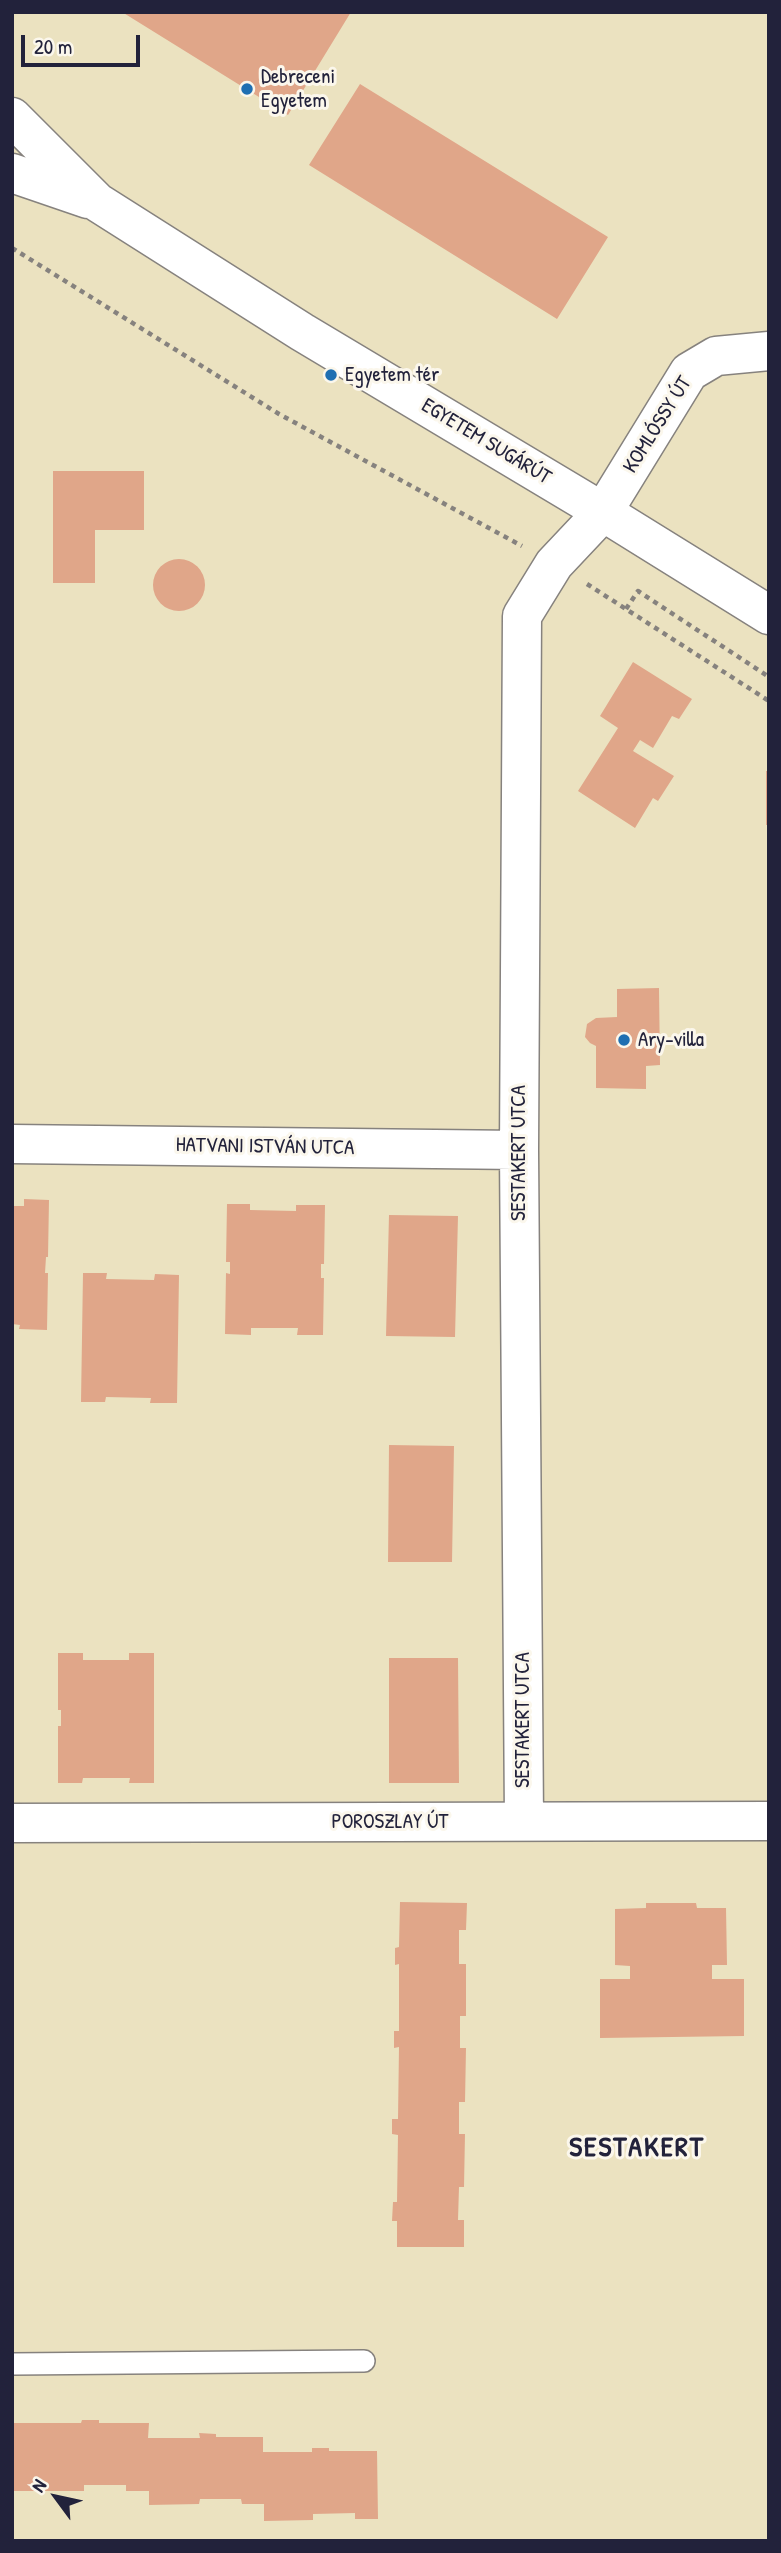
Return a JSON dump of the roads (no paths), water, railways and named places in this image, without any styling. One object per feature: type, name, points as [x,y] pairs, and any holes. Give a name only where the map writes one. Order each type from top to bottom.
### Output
[{"type":"street","name":"EGYETEM SUGÁRÚT","points":[[12,117],[97,202],[302,332],[769,615]]},
{"type":"street","name":"EGYETEM SUGÁRÚT","points":[[12,173],[97,202]]},
{"type":"street","name":"KOMLÓSSY ÚT","points":[[603,512],[689,372],[716,356],[769,351]]},
{"type":"street","name":"SESTAKERT UTCA","points":[[524,1821],[519,1150],[522,616],[554,564],[603,512]]},
{"type":"street","name":"HATVANI ISTVÁN UTCA","points":[[12,1144],[519,1150]]},
{"type":"street","name":"POROSZLAY ÚT","points":[[12,1823],[769,1821]]},
{"type":"lane","points":[[12,2364],[363,2361]]},
{"type":"place","name":"Debreceni Egyetem","points":[[247,89]]},
{"type":"place","name":"Egyetem tér","points":[[331,375]]},
{"type":"place","name":"Ary-villa","points":[[624,1040]]},
{"type":"district","name":"SESTAKERT","points":[[637,2149]]}]
